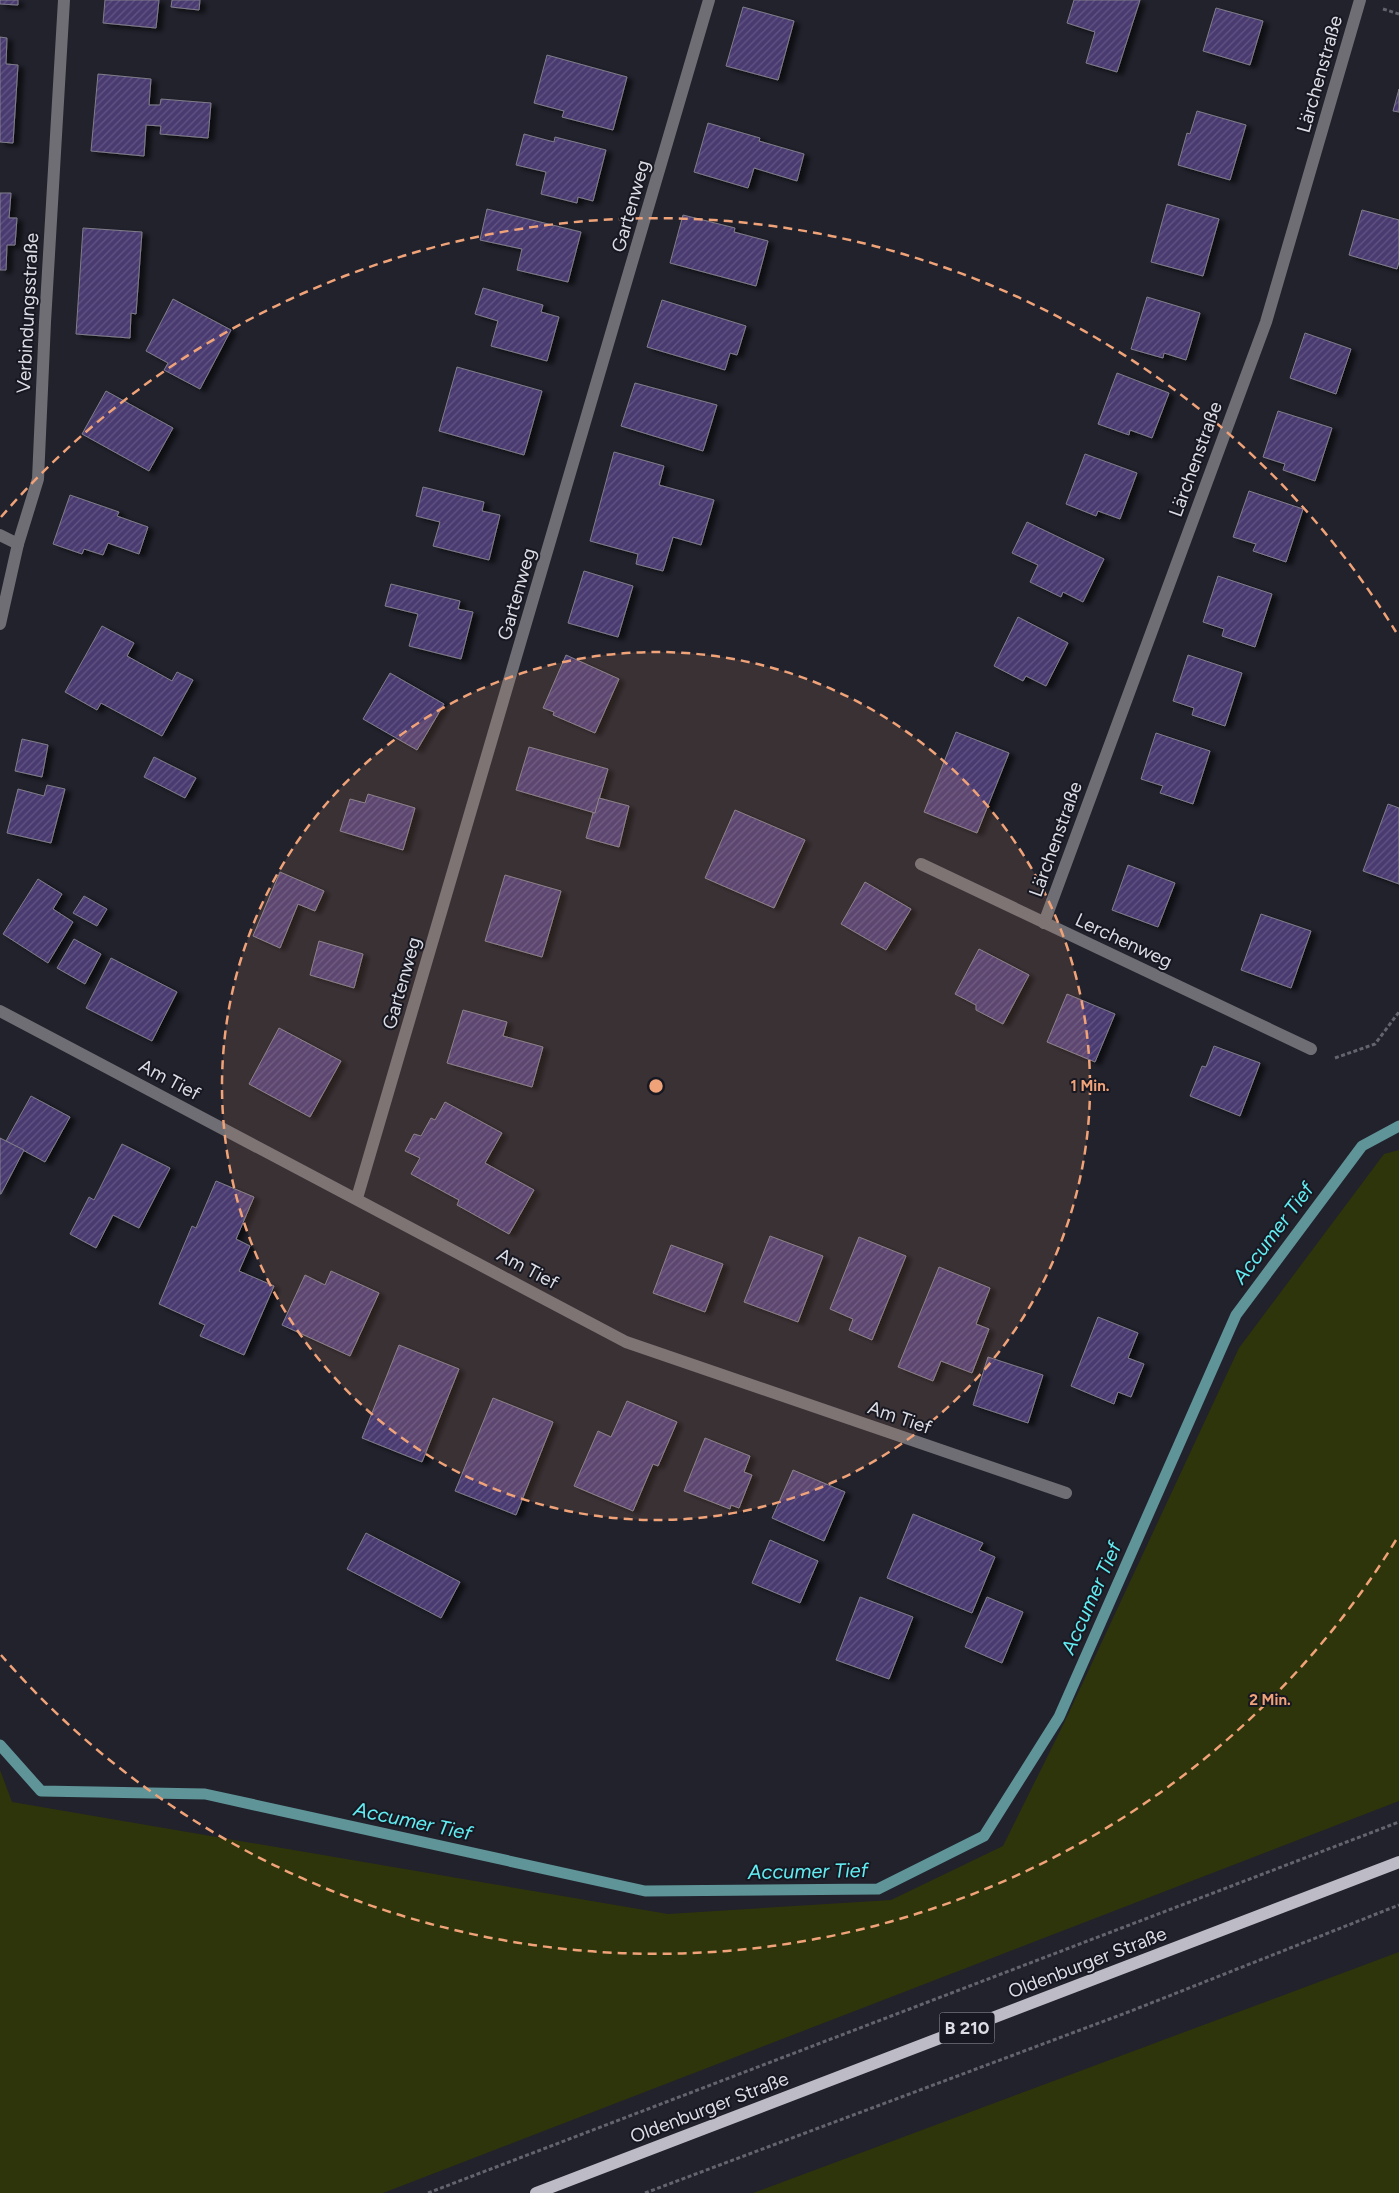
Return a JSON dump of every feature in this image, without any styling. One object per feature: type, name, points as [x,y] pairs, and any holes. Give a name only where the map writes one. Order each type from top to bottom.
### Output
[{"type":"main road","name":"Oldenburger Straße","points":[[536,2193],[1399,1862]]},
{"type":"street","name":"Verbindungsstraße","points":[[0,624],[18,544],[38,479],[64,0]]},
{"type":"street","name":"Gartenweg","points":[[357,1198],[709,0]]},
{"type":"street","name":"Lärchenstraße","points":[[1044,923],[1266,322],[1360,0]]},
{"type":"street","points":[[0,535],[18,544]]},
{"type":"street","name":"Lerchenweg","points":[[921,864],[1311,1049]]},
{"type":"street","name":"Am Tief","points":[[0,1011],[357,1198],[626,1342],[1066,1493]]},
{"type":"path","points":[[1311,1049],[1333,1058],[1374,1044],[1399,1012]]},
{"type":"path","points":[[428,2193],[1399,1822]]},
{"type":"path","points":[[645,2193],[1130,2011],[1399,1905]]},
{"type":"green space","points":[[1399,1150],[1399,1801],[383,2193],[0,2193],[0,1770],[12,1802],[668,1914],[891,1900],[1003,1846],[1065,1721],[1239,1348],[1384,1154]]},
{"type":"green space","points":[[1399,1952],[1399,2193],[753,2193]]},
{"type":"building","points":[[0,0],[18,0],[18,5],[0,4]]},
{"type":"building","points":[[105,0],[159,0],[156,28],[103,23]]},
{"type":"building","points":[[172,0],[200,0],[199,10],[171,7]]},
{"type":"building","points":[[1074,0],[1140,0],[1117,72],[1086,63],[1095,32],[1067,23]]},
{"type":"building","points":[[743,7],[794,21],[778,80],[726,66]]},
{"type":"building","points":[[1216,8],[1263,21],[1250,65],[1203,51]]},
{"type":"building","points":[[0,37],[7,38],[6,64],[18,65],[13,143],[0,142]]},
{"type":"building","points":[[547,55],[627,77],[613,130],[562,117],[564,111],[534,103]]},
{"type":"building","points":[[98,74],[151,79],[149,105],[160,105],[161,99],[211,103],[208,138],[160,134],[161,126],[146,125],[144,156],[91,151]]},
{"type":"building","points":[[1399,89],[1399,112],[1393,111]]},
{"type":"building","points":[[1197,111],[1246,125],[1230,180],[1178,165],[1187,133],[1190,134]]},
{"type":"building","points":[[708,123],[760,138],[759,141],[804,154],[797,181],[754,168],[748,188],[694,172]]},
{"type":"building","points":[[524,134],[554,142],[555,137],[606,150],[593,201],[578,197],[577,203],[541,194],[546,172],[516,165]]},
{"type":"building","points":[[0,193],[11,193],[9,218],[17,218],[15,245],[7,245],[6,270],[0,270]]},
{"type":"building","points":[[1167,204],[1219,219],[1203,276],[1151,262]]},
{"type":"building","points":[[487,209],[581,232],[568,282],[517,270],[522,249],[480,240]]},
{"type":"building","points":[[1362,210],[1399,220],[1399,262],[1397,269],[1349,255]]},
{"type":"building","points":[[683,215],[735,228],[734,232],[768,241],[756,286],[670,263]]},
{"type":"building","points":[[83,228],[142,232],[136,314],[131,313],[130,338],[76,334]]},
{"type":"building","points":[[483,288],[543,305],[541,312],[559,317],[547,361],[491,346],[498,321],[475,314]]},
{"type":"building","points":[[1147,297],[1200,313],[1186,360],[1164,353],[1163,358],[1131,349]]},
{"type":"building","points":[[173,299],[231,330],[200,389],[164,370],[168,363],[146,351]]},
{"type":"building","points":[[662,300],[746,326],[737,355],[730,353],[725,370],[647,347]]},
{"type":"building","points":[[1305,333],[1351,349],[1336,394],[1290,378]]},
{"type":"building","points":[[457,367],[542,391],[524,455],[439,431]]},
{"type":"building","points":[[1117,373],[1169,393],[1152,438],[1130,430],[1129,435],[1098,424]]},
{"type":"building","points":[[635,383],[717,405],[703,451],[621,426]]},
{"type":"building","points":[[106,391],[173,428],[149,471],[82,434]]},
{"type":"building","points":[[1278,411],[1332,428],[1315,481],[1283,470],[1285,464],[1263,457]]},
{"type":"building","points":[[614,452],[664,466],[659,485],[714,500],[701,545],[673,537],[663,571],[636,564],[638,554],[590,541]]},
{"type":"building","points":[[1085,454],[1137,473],[1120,519],[1098,511],[1096,516],[1066,504]]},
{"type":"building","points":[[423,487],[484,502],[482,511],[500,515],[489,560],[433,546],[440,522],[416,516]]},
{"type":"building","points":[[1249,491],[1303,509],[1286,562],[1253,551],[1256,544],[1233,537]]},
{"type":"building","points":[[70,495],[119,512],[117,516],[148,527],[139,554],[108,543],[103,555],[84,549],[82,554],[53,544]]},
{"type":"building","points":[[1027,522],[1104,559],[1083,602],[1063,592],[1061,597],[1030,582],[1038,565],[1012,553]]},
{"type":"building","points":[[584,571],[633,586],[618,637],[568,623]]},
{"type":"building","points":[[1218,576],[1272,594],[1255,647],[1222,636],[1224,629],[1203,622]]},
{"type":"building","points":[[391,584],[460,601],[458,609],[473,612],[461,659],[409,646],[418,614],[385,606]]},
{"type":"building","points":[[1018,617],[1068,643],[1046,686],[1026,676],[1023,681],[994,666]]},
{"type":"building","points":[[102,626],[134,643],[127,656],[172,681],[177,672],[193,680],[162,736],[101,703],[97,710],[65,692]]},
{"type":"building","points":[[566,655],[619,679],[595,733],[553,715],[554,712],[543,708]]},
{"type":"building","points":[[1188,655],[1242,673],[1225,726],[1192,715],[1194,708],[1173,701]]},
{"type":"building","points":[[390,673],[444,704],[417,750],[363,719]]},
{"type":"building","points":[[956,732],[1009,753],[977,833],[924,812]]},
{"type":"building","points":[[1156,733],[1210,751],[1193,804],[1160,793],[1163,786],[1141,779]]},
{"type":"building","points":[[22,739],[48,745],[42,777],[15,771]]},
{"type":"building","points":[[529,747],[608,769],[595,813],[516,790]]},
{"type":"building","points":[[154,757],[196,778],[185,798],[144,777]]},
{"type":"building","points":[[47,785],[65,789],[51,843],[7,833],[18,789],[44,796]]},
{"type":"building","points":[[368,794],[415,808],[403,850],[340,831],[350,799],[365,803]]},
{"type":"building","points":[[599,798],[629,806],[619,847],[586,838]]},
{"type":"building","points":[[1388,804],[1399,808],[1399,884],[1363,871]]},
{"type":"building","points":[[735,810],[805,840],[774,908],[705,878]]},
{"type":"building","points":[[1128,865],[1175,883],[1158,927],[1112,910]]},
{"type":"building","points":[[280,872],[324,891],[315,911],[298,904],[280,948],[253,936]]},
{"type":"building","points":[[505,875],[561,891],[542,957],[485,941]]},
{"type":"building","points":[[38,879],[62,894],[53,909],[73,922],[48,963],[3,934]]},
{"type":"building","points":[[865,882],[911,909],[886,950],[841,924]]},
{"type":"building","points":[[84,896],[107,909],[97,926],[73,913]]},
{"type":"building","points":[[1261,914],[1311,931],[1291,988],[1241,970]]},
{"type":"building","points":[[74,939],[101,954],[85,984],[57,968]]},
{"type":"building","points":[[319,941],[363,954],[354,988],[310,975]]},
{"type":"building","points":[[979,949],[1029,975],[1003,1024],[976,1010],[976,1005],[955,994]]},
{"type":"building","points":[[111,958],[177,992],[152,1041],[86,1008]]},
{"type":"building","points":[[1067,994],[1115,1014],[1095,1062],[1047,1042]]},
{"type":"building","points":[[463,1010],[507,1022],[503,1036],[543,1047],[532,1087],[447,1063]]},
{"type":"building","points":[[279,1028],[341,1061],[310,1117],[249,1084]]},
{"type":"building","points":[[1214,1046],[1260,1063],[1240,1116],[1190,1096],[1202,1066],[1206,1067]]},
{"type":"building","points":[[31,1096],[70,1117],[45,1162],[6,1141]]},
{"type":"building","points":[[445,1102],[502,1133],[485,1163],[534,1190],[509,1234],[457,1205],[459,1200],[411,1174],[420,1158],[405,1151],[414,1134],[421,1136],[431,1118],[435,1120]]},
{"type":"building","points":[[0,1138],[24,1150],[1,1194],[0,1194]]},
{"type":"building","points":[[122,1144],[170,1168],[139,1228],[113,1215],[96,1248],[70,1234],[89,1197],[94,1200]]},
{"type":"building","points":[[216,1181],[254,1197],[236,1239],[250,1246],[239,1271],[274,1286],[244,1355],[200,1336],[205,1325],[159,1304],[192,1226],[196,1228]]},
{"type":"building","points":[[770,1236],[823,1256],[798,1322],[744,1302]]},
{"type":"building","points":[[859,1237],[906,1256],[872,1340],[849,1330],[853,1319],[830,1309]]},
{"type":"building","points":[[671,1245],[723,1264],[705,1312],[653,1293]]},
{"type":"building","points":[[939,1267],[990,1288],[976,1324],[989,1329],[972,1373],[941,1361],[933,1381],[898,1367]]},
{"type":"building","points":[[331,1271],[379,1293],[350,1356],[282,1325],[305,1275],[325,1285]]},
{"type":"building","points":[[1098,1317],[1138,1333],[1128,1358],[1144,1364],[1131,1397],[1118,1392],[1114,1404],[1071,1386]]},
{"type":"building","points":[[399,1345],[459,1369],[422,1462],[362,1438]]},
{"type":"building","points":[[988,1357],[1043,1375],[1028,1423],[973,1405]]},
{"type":"building","points":[[493,1398],[553,1422],[516,1515],[455,1491]]},
{"type":"building","points":[[627,1401],[677,1422],[658,1466],[653,1464],[633,1511],[574,1486],[598,1431],[611,1437]]},
{"type":"building","points":[[705,1438],[750,1456],[744,1472],[752,1475],[739,1508],[731,1505],[730,1509],[684,1491]]},
{"type":"building","points":[[793,1470],[845,1492],[824,1541],[772,1518]]},
{"type":"building","points":[[913,1514],[983,1543],[979,1550],[995,1557],[972,1613],[887,1578]]},
{"type":"building","points":[[366,1533],[460,1582],[441,1618],[347,1569]]},
{"type":"building","points":[[770,1540],[818,1561],[800,1603],[752,1583]]},
{"type":"building","points":[[860,1597],[913,1617],[889,1679],[836,1660]]},
{"type":"building","points":[[987,1597],[1023,1612],[1002,1663],[965,1647]]},
{"type":"waterway","name":"Accumer Tief","points":[[0,1745],[41,1791],[205,1794],[645,1891],[878,1889],[984,1836],[1059,1717],[1236,1315],[1362,1146],[1399,1126]]}]
